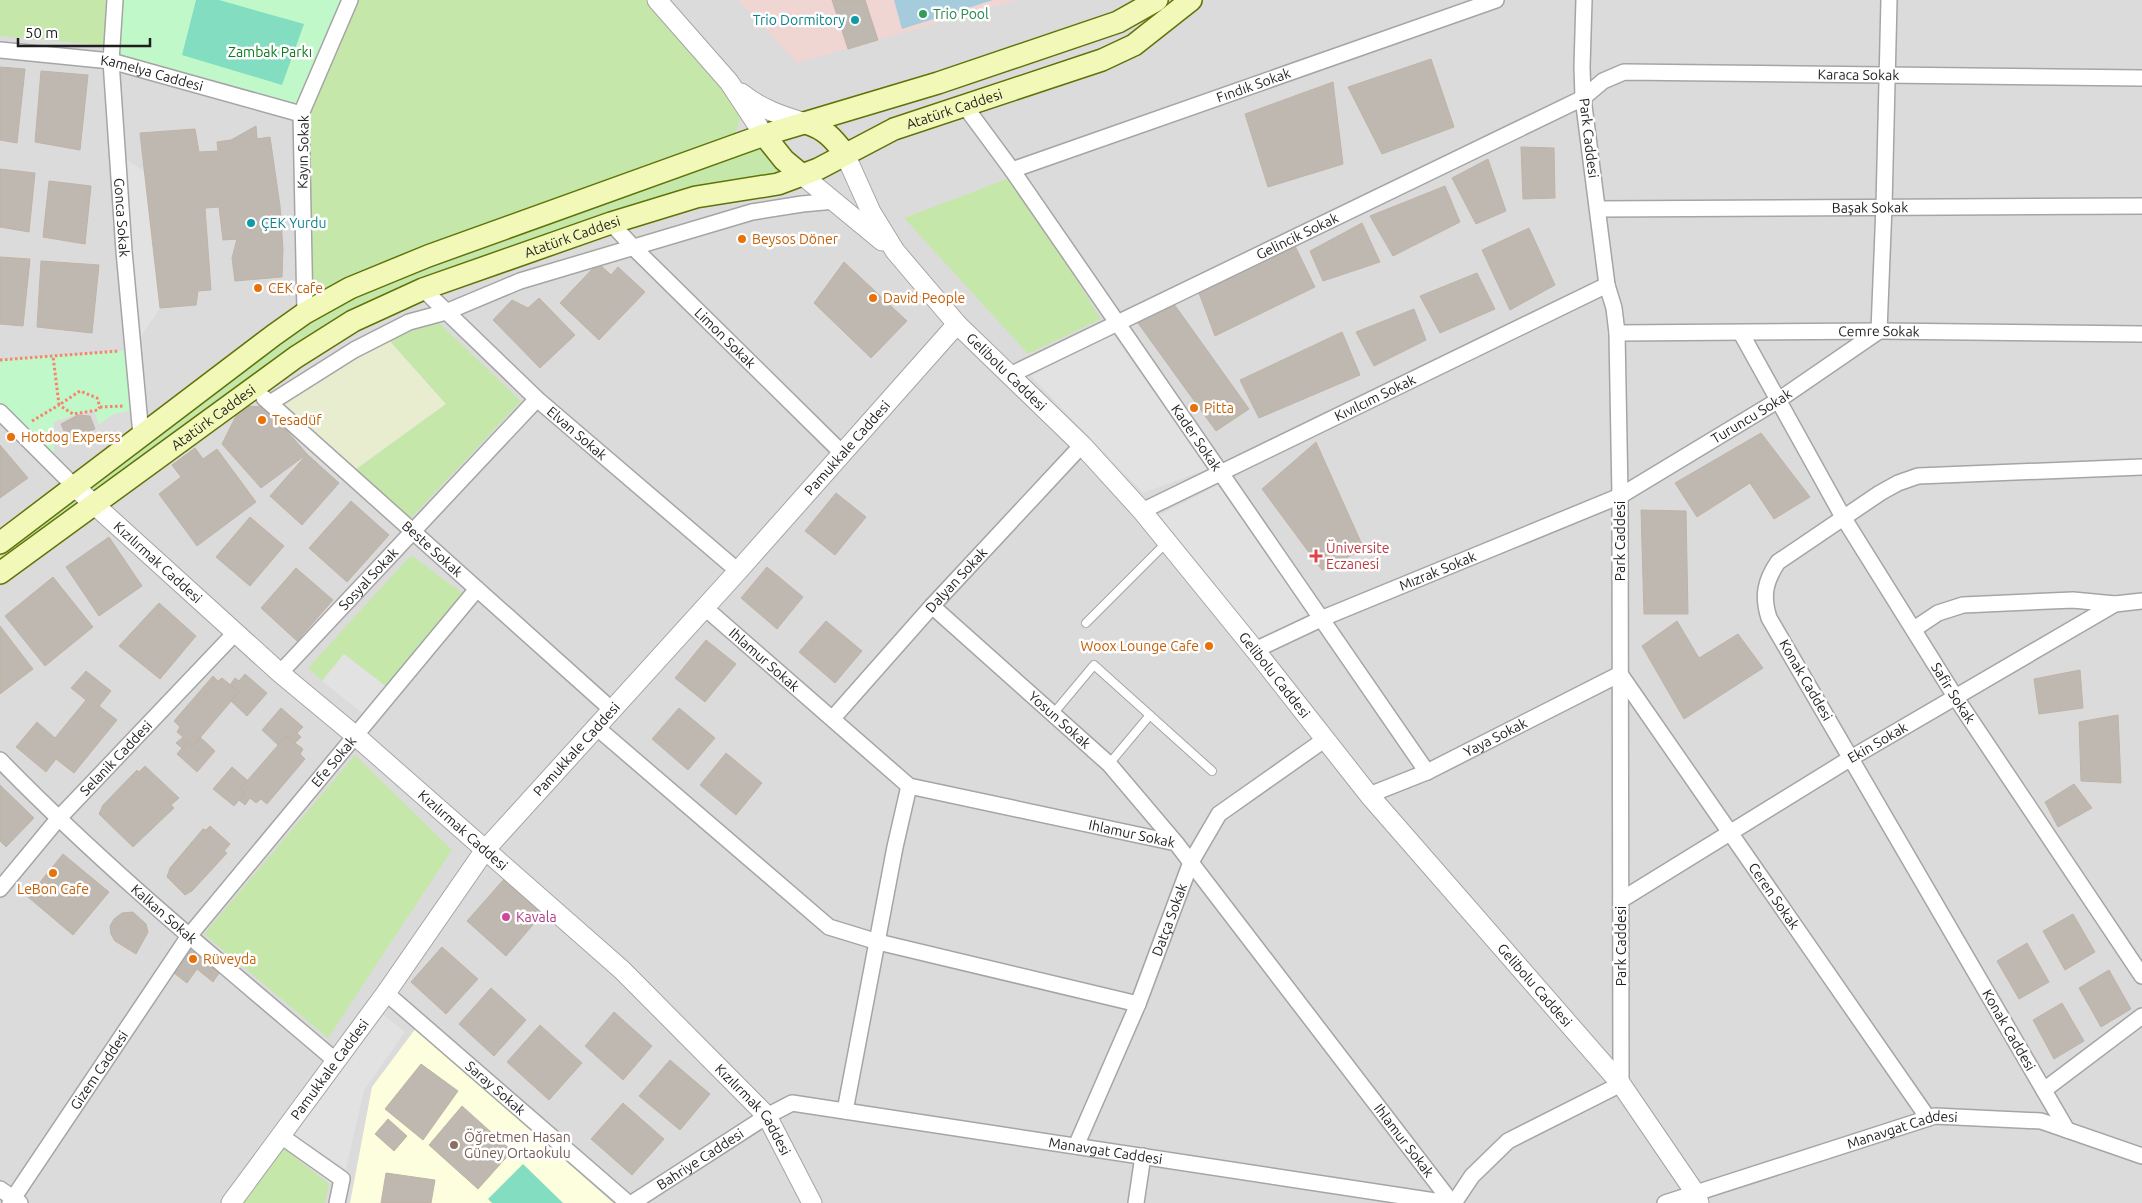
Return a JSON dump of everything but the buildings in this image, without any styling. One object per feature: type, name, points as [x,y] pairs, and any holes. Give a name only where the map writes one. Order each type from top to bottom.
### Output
[{"type":"main road","name":"Atatürk Caddesi","points":[[0,543],[305,313],[350,288],[428,256],[764,135],[938,83],[1118,22],[1157,0]]},
{"type":"main road","name":"Atatürk Caddesi","points":[[0,573],[93,504],[262,396],[296,357],[352,321],[423,289],[611,223],[696,197],[778,184],[802,175],[894,129],[1102,60],[1134,45],[1191,0]]},
{"type":"main road","points":[[806,123],[821,128],[845,154]]},
{"type":"main road","points":[[764,135],[784,160],[802,175]]},
{"type":"street","name":"Gonca Sokak","points":[[115,0],[111,60],[132,350],[141,435]]},
{"type":"street","name":"Kayın Sokak","points":[[305,313],[301,114],[350,0]]},
{"type":"street","points":[[657,0],[728,82],[764,135]]},
{"type":"street","name":"Fındık Sokak","points":[[1012,170],[1496,0]]},
{"type":"street","name":"Park Caddesi","points":[[1584,0],[1582,67],[1584,98],[1607,286],[1614,308],[1617,333],[1620,496],[1621,1084]]},
{"type":"street","points":[[1878,331],[1884,206],[1889,0]]},
{"type":"street","name":"Kamelya Caddesi","points":[[0,50],[111,60],[301,114]]},
{"type":"street","name":"Karaca Sokak","points":[[1584,98],[1603,81],[1624,72],[2142,78]]},
{"type":"street","points":[[728,82],[757,105],[806,123]]},
{"type":"street","name":"Gelincik Sokak","points":[[1010,375],[1584,98]]},
{"type":"street","name":"Kader Sokak","points":[[964,105],[1012,170],[1323,618],[1427,772]]},
{"type":"street","name":"Gelibolu Caddesi","points":[[845,154],[871,212],[895,251],[957,324],[1082,445],[1142,511],[1255,650],[1368,795],[1621,1084],[1697,1198]]},
{"type":"street","points":[[802,175],[895,251]]},
{"type":"street","points":[[262,396],[409,322],[446,312],[520,281],[752,212],[802,204],[836,202]]},
{"type":"street","name":"Başak Sokak","points":[[1599,209],[2142,206]]},
{"type":"street","name":"Limon Sokak","points":[[611,223],[842,453]]},
{"type":"street","name":"Kıvılcım Sokak","points":[[1142,511],[1607,286]]},
{"type":"street","name":"Elvan Sokak","points":[[423,289],[537,399],[738,571]]},
{"type":"street","name":"Pamukkale Caddesi","points":[[231,1203],[386,993],[485,850],[595,726],[738,571],[957,324]]},
{"type":"street","name":"Cemre Sokak","points":[[1617,333],[1878,331],[2142,334]]},
{"type":"street","name":"Turuncu Sokak","points":[[1620,496],[1777,402],[1878,331]]},
{"type":"street","name":"Safir Sokak","points":[[1741,333],[1777,402],[1843,517],[1956,698],[2142,976]]},
{"type":"street","name":"Beste Sokak","points":[[262,396],[611,709]]},
{"type":"street","name":"Sosyal Sokak","points":[[280,672],[537,399]]},
{"type":"street","points":[[0,412],[76,487]]},
{"type":"street","name":"Dalyan Sokak","points":[[833,718],[932,606],[1082,445]]},
{"type":"street","name":"Konak Caddesi","points":[[2067,1130],[1769,618],[1765,604],[1765,588],[1770,574],[1778,562],[1843,517],[1898,483],[1918,476],[2142,467]]},
{"type":"street","name":"Kızılırmak Caddesi","points":[[76,487],[280,672],[357,737],[622,970],[767,1116],[812,1203]]},
{"type":"street","name":"Mızrak Sokak","points":[[1255,650],[1323,618],[1620,496]]},
{"type":"street","name":"Efe Sokak","points":[[189,936],[357,737],[477,589]]},
{"type":"street","points":[[1914,628],[1938,613],[1963,605],[2073,600],[2114,604]]},
{"type":"street","name":"Ekin Sokak","points":[[1621,900],[1851,758],[2114,604],[2142,601]]},
{"type":"street","name":"Yosun Sokak","points":[[932,606],[1109,764],[1176,843]]},
{"type":"street","name":"Ihlamur Sokak","points":[[704,607],[909,786],[1176,843],[1453,1203]]},
{"type":"street","name":"Selanik Caddesi","points":[[0,888],[58,819],[236,632]]},
{"type":"street","name":"Yaya Sokak","points":[[1368,795],[1427,772],[1620,674]]},
{"type":"street","name":"Ceren Sokak","points":[[1620,674],[1928,1118]]},
{"type":"street","points":[[595,726],[829,927],[878,942],[1138,1004]]},
{"type":"street","name":"Datça Sokak","points":[[1076,1146],[1138,1004],[1191,862],[1219,814],[1324,740]]},
{"type":"street","name":"Kalkan Sokak","points":[[0,760],[58,819],[189,936],[336,1061]]},
{"type":"street","points":[[845,1111],[909,786]]},
{"type":"street","name":"Gizem Caddesi","points":[[10,1198],[189,936]]},
{"type":"street","name":"Saray Sokak","points":[[386,993],[628,1203]]},
{"type":"street","points":[[2044,1090],[2142,1016]]},
{"type":"street","points":[[1453,1203],[1472,1176],[1508,1141],[1621,1084]]},
{"type":"street","name":"Manavgat Caddesi","points":[[767,1116],[792,1103],[1448,1203]]},
{"type":"street","name":"Bahriye Caddesi","points":[[632,1203],[767,1116]]},
{"type":"street","name":"Manavgat Caddesi","points":[[1665,1203],[1697,1198],[1935,1116],[2041,1121],[2142,1156]]},
{"type":"street","points":[[281,1136],[342,1179],[337,1203]]},
{"type":"street","points":[[1136,1203],[1143,1156]]},
{"type":"lane","points":[[1086,623],[1167,542]]},
{"type":"lane","points":[[1053,714],[1094,665],[1212,771]]},
{"type":"lane","points":[[1109,764],[1150,715]]},
{"type":"path","points":[[0,360],[132,350]]},
{"type":"path","points":[[54,356],[59,405]]},
{"type":"path","points":[[19,430],[80,391],[97,398],[100,407]]},
{"type":"path","points":[[59,405],[73,414],[98,410],[100,407],[138,406]]},
{"type":"shaded area","points":[[0,0],[2142,0],[2142,1203],[0,1203]]},
{"type":"shaded area","points":[[738,0],[1017,0],[797,63]]},
{"type":"shaded area","points":[[117,153],[145,172],[160,308],[132,350]]},
{"type":"shaded area","points":[[1112,333],[1208,469],[1143,493],[1031,376]]},
{"type":"shaded area","points":[[388,339],[446,404],[355,470],[283,405]]},
{"type":"shaded area","points":[[1218,485],[1311,615],[1259,642],[1158,516]]},
{"type":"shaded area","points":[[344,654],[388,688],[366,716],[322,681]]},
{"type":"shaded area","points":[[380,1012],[405,1032],[364,1090],[346,1169],[292,1134]]},
{"type":"shaded area","name":"Öğretmen Hasan Güney Ortaokulu","points":[[416,1028],[613,1203],[350,1203],[372,1087]]},
{"type":"green space","points":[[0,0],[115,0],[112,46],[0,36]]},
{"type":"green space","name":"Zambak Parkı","points":[[115,0],[350,0],[301,114],[111,61]]},
{"type":"green space","points":[[196,0],[219,0],[304,24],[282,85],[182,55]]},
{"type":"green space","points":[[350,0],[657,0],[742,113],[735,135],[758,138],[789,175],[696,197],[353,321],[0,573],[0,543],[305,313],[301,114]]},
{"type":"green space","points":[[1012,177],[1101,319],[1028,354],[904,218]]},
{"type":"green space","points":[[438,322],[521,401],[411,518],[355,470],[446,404],[388,339]]},
{"type":"green space","points":[[132,350],[138,409],[114,414],[99,424],[94,411],[80,413],[54,422],[54,465],[0,412],[0,360]]},
{"type":"green space","points":[[411,555],[465,595],[388,688],[344,654],[322,681],[308,668]]},
{"type":"green space","points":[[355,755],[452,850],[328,1038],[204,934]]},
{"type":"green space","points":[[282,1147],[329,1184],[325,1203],[240,1203]]},
{"type":"green space","points":[[523,1164],[563,1203],[492,1203],[488,1199]]},
{"type":"water","name":"Trio Pool","points":[[894,0],[993,0],[902,29]]},
{"type":"place","name":"Trio Pool","points":[[923,14]]},
{"type":"place","name":"Trio Dormitory","points":[[855,20]]},
{"type":"place","name":"ÇEK Yurdu","points":[[251,223]]},
{"type":"place","name":"Beysos Döner","points":[[742,239]]},
{"type":"place","name":"CEK cafe","points":[[258,288]]},
{"type":"place","name":"David People","points":[[873,298]]},
{"type":"place","name":"Pitta","points":[[1194,408]]},
{"type":"place","name":"Tesadüf","points":[[262,420]]},
{"type":"place","name":"Hotdog Experss","points":[[11,437]]},
{"type":"place","name":"Üniversite Eczanesi","points":[[1316,556]]},
{"type":"place","name":"Woox Lounge Cafe","points":[[1209,646]]},
{"type":"place","name":"LeBon Cafe","points":[[53,873]]},
{"type":"place","name":"Kavala","points":[[506,917]]},
{"type":"place","name":"Rüveyda","points":[[193,959]]},
{"type":"place","name":"Öğretmen Hasan Güney Ortaokulu","points":[[454,1145]]}]
